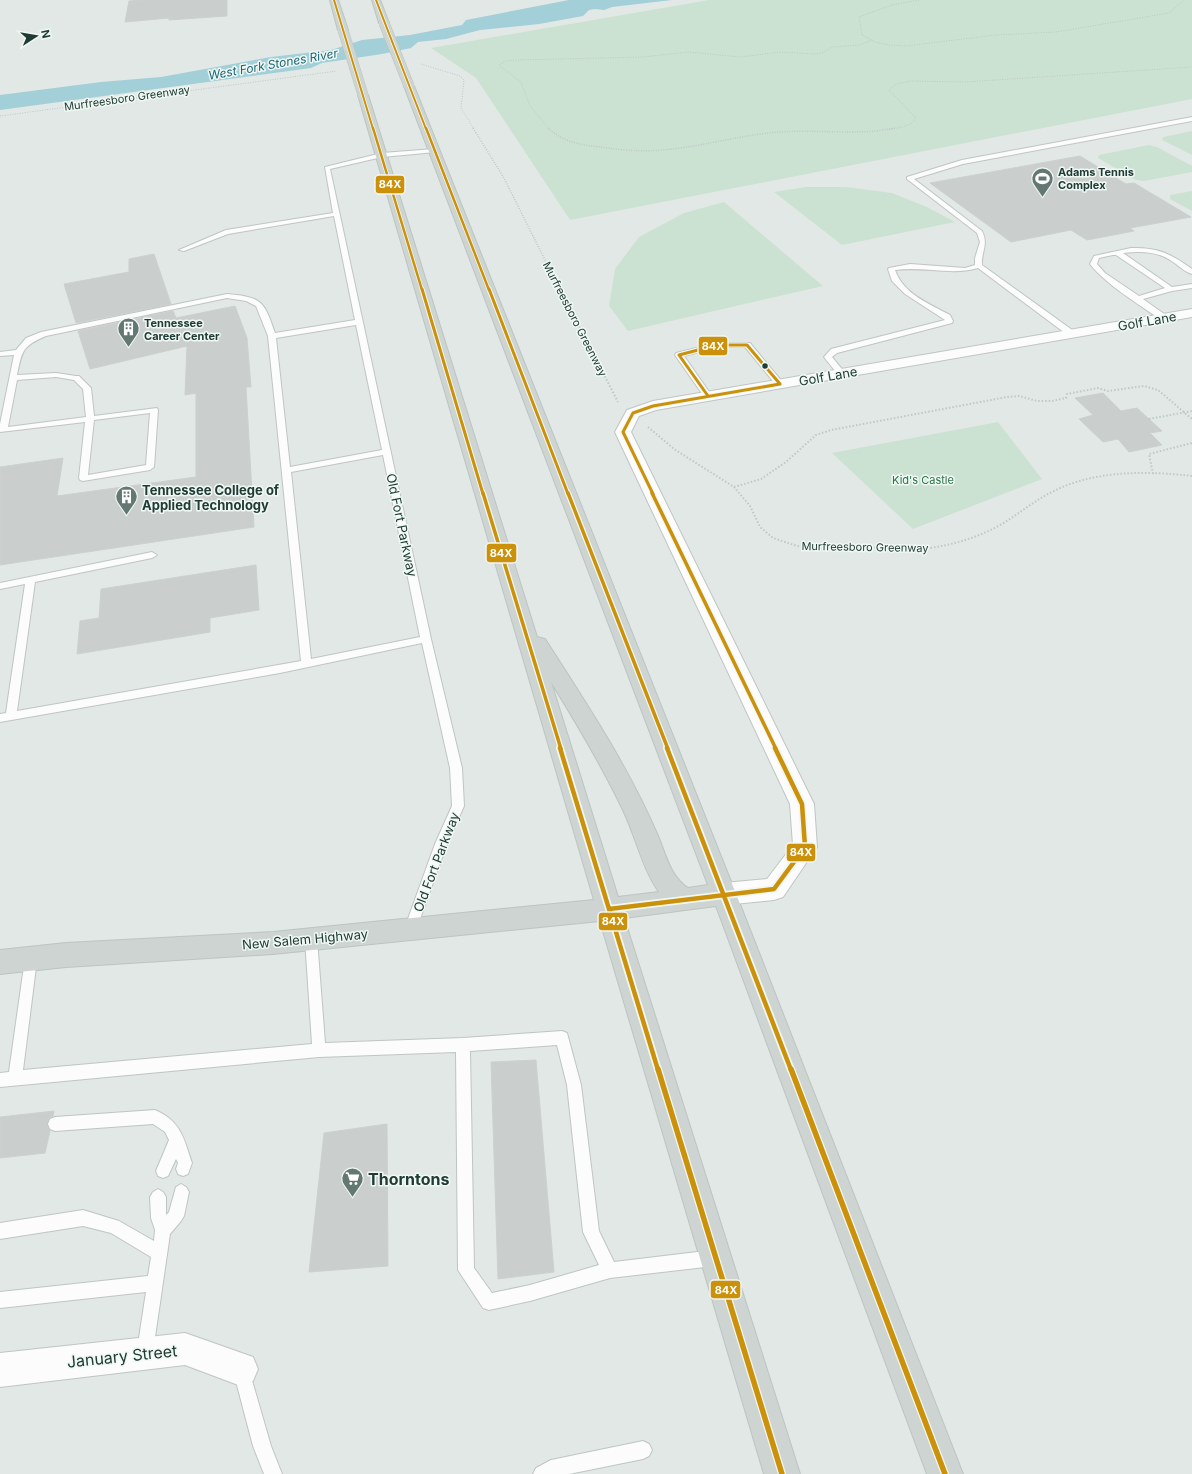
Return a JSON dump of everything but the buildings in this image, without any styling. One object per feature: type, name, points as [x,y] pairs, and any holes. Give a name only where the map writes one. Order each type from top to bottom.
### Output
[{"type":"main road","points":[[334,0],[522,617],[609,909],[782,1474]]},
{"type":"main road","points":[[376,0],[724,894],[945,1474]]},
{"type":"main road","points":[[522,617],[625,788],[638,816],[660,873],[674,893],[684,899]]},
{"type":"main road","name":"New Salem Highway","points":[[0,962],[66,955],[311,939],[410,930],[609,909],[724,894]]},
{"type":"street","name":"Golf Lane","points":[[633,413],[653,406],[708,396],[1192,313]]},
{"type":"street","points":[[633,413],[624,432],[802,804],[805,847],[774,889],[724,894]]},
{"type":"street","name":"January Street","points":[[0,1370],[185,1349],[241,1369]]},
{"type":"lane","points":[[1072,334],[979,266],[978,258],[983,242],[980,232],[909,178],[962,162],[1192,119]]},
{"type":"lane","name":"Old Fort Parkway","points":[[410,930],[440,844],[458,806],[456,768],[426,639],[326,168],[382,155],[434,151]]},
{"type":"lane","points":[[182,250],[226,232],[336,214]]},
{"type":"lane","points":[[1164,318],[1103,274],[1093,264],[1096,257],[1133,250],[1150,251],[1166,255],[1192,272]]},
{"type":"lane","points":[[1118,253],[1171,289]]},
{"type":"lane","points":[[842,374],[828,358],[834,351],[949,322],[947,317],[907,293],[894,281],[891,269],[910,266],[964,270],[979,266]]},
{"type":"lane","points":[[1137,299],[1171,289],[1192,286]]},
{"type":"lane","points":[[0,440],[18,352],[29,340],[44,334],[227,296],[242,297],[257,301],[261,307],[272,336],[306,664]]},
{"type":"lane","points":[[272,336],[359,322]]},
{"type":"lane","points":[[708,396],[679,355],[717,345],[747,345],[780,384]]},
{"type":"lane","points":[[0,354],[18,352]]},
{"type":"lane","points":[[2,430],[90,417],[154,410],[150,467],[83,478],[90,417],[87,388],[76,378],[56,375],[13,378]]},
{"type":"lane","points":[[286,470],[387,452]]},
{"type":"lane","points":[[0,586],[152,555]]},
{"type":"lane","points":[[11,716],[30,580]]},
{"type":"lane","points":[[0,718],[306,664],[426,639]]},
{"type":"lane","points":[[311,939],[319,1050]]},
{"type":"lane","points":[[15,1078],[31,959]]},
{"type":"lane","points":[[0,1080],[319,1050],[463,1045],[562,1038],[574,1085],[591,1232],[610,1270]]},
{"type":"lane","points":[[463,1045],[466,1270],[489,1302],[530,1293],[610,1270],[716,1258]]},
{"type":"lane","points":[[55,1124],[155,1117],[170,1127],[178,1140],[185,1162],[183,1169]]},
{"type":"lane","points":[[163,1171],[178,1140]]},
{"type":"lane","points":[[163,1230],[176,1216],[181,1192]]},
{"type":"lane","points":[[145,1353],[163,1230],[159,1218],[158,1197]]},
{"type":"lane","points":[[0,1231],[83,1218],[114,1226],[160,1254]]},
{"type":"lane","points":[[0,1300],[155,1283]]},
{"type":"lane","points":[[241,1369],[262,1446],[273,1474]]},
{"type":"lane","points":[[542,1474],[551,1469],[643,1450]]},
{"type":"path","points":[[919,0],[886,7],[859,17],[862,35],[872,40],[889,45],[908,46],[995,34],[1056,32],[1169,12],[1174,10],[1180,2],[1184,0]]},
{"type":"path","points":[[872,40],[860,45],[832,47],[814,54],[781,52],[740,57],[696,53],[673,53],[643,57],[517,60],[506,61],[500,64],[500,66],[523,84],[524,92],[534,111],[546,126],[559,136],[591,147],[646,151],[776,132],[862,132],[908,125],[914,122],[916,118],[889,90],[896,84],[910,81],[965,82],[1192,67]]},
{"type":"path","name":"Murfreesboro Greenway","points":[[420,64],[460,76],[464,80],[461,108],[504,178],[617,402],[633,413],[674,449],[734,487],[750,506],[760,527],[773,538],[797,546],[930,548],[967,540],[994,529],[1062,487],[1084,480],[1117,475],[1177,474],[1192,476]]},
{"type":"path","name":"Murfreesboro Greenway","points":[[0,116],[276,78],[338,71]]},
{"type":"path","points":[[734,487],[761,479],[786,462],[816,435],[831,430],[1018,396],[1037,401],[1052,401],[1066,398],[1067,394],[1098,388],[1108,391],[1144,386],[1158,390],[1192,419]]},
{"type":"path","points":[[1148,419],[1192,411]]},
{"type":"path","points":[[1153,474],[1149,454],[1192,443]]},
{"type":"green space","points":[[709,0],[1192,0],[1192,99],[570,220],[476,78],[431,48]]},
{"type":"green space","points":[[1192,131],[1192,155],[1162,140],[1163,137]]},
{"type":"green space","points":[[1149,145],[1157,147],[1192,166],[1192,172],[1144,181],[1136,180],[1098,158],[1099,155]]},
{"type":"green space","points":[[806,187],[846,187],[892,193],[927,207],[955,222],[842,245],[774,192]]},
{"type":"green space","points":[[1192,191],[1192,211],[1170,199],[1170,195]]},
{"type":"green space","points":[[724,202],[823,286],[628,331],[609,306],[615,269],[639,237],[684,213]]},
{"type":"green space","name":"Kid's Castle","points":[[998,422],[1042,479],[913,529],[832,453]]},
{"type":"water","name":"West Fork Stones River","points":[[569,0],[672,0],[612,7],[604,10],[589,10],[583,16],[539,24],[480,30],[446,39],[418,42],[411,48],[322,63],[311,68],[0,110],[0,95],[101,82],[161,77],[271,57],[331,50],[362,40],[410,35],[462,25],[466,20]]},
{"type":"transit line","name":"84X","points":[[334,0],[609,909],[782,1474]]},
{"type":"transit line","name":"84X","points":[[376,0],[724,894],[945,1474]]},
{"type":"transit line","name":"84X","points":[[708,396],[679,355],[717,345],[747,345],[780,384]]},
{"type":"transit line","name":"84X","points":[[609,909],[774,889],[805,847],[802,804],[623,432],[633,413],[653,406],[780,384]]},
{"type":"place","name":"Adams Tennis Complex","points":[[1042,198]]},
{"type":"place","name":"Tennessee Career Center","points":[[128,348]]},
{"type":"place","name":"Tennessee College of Applied Technology","points":[[127,516]]},
{"type":"place","name":"Thorntons","points":[[352,1198]]}]
